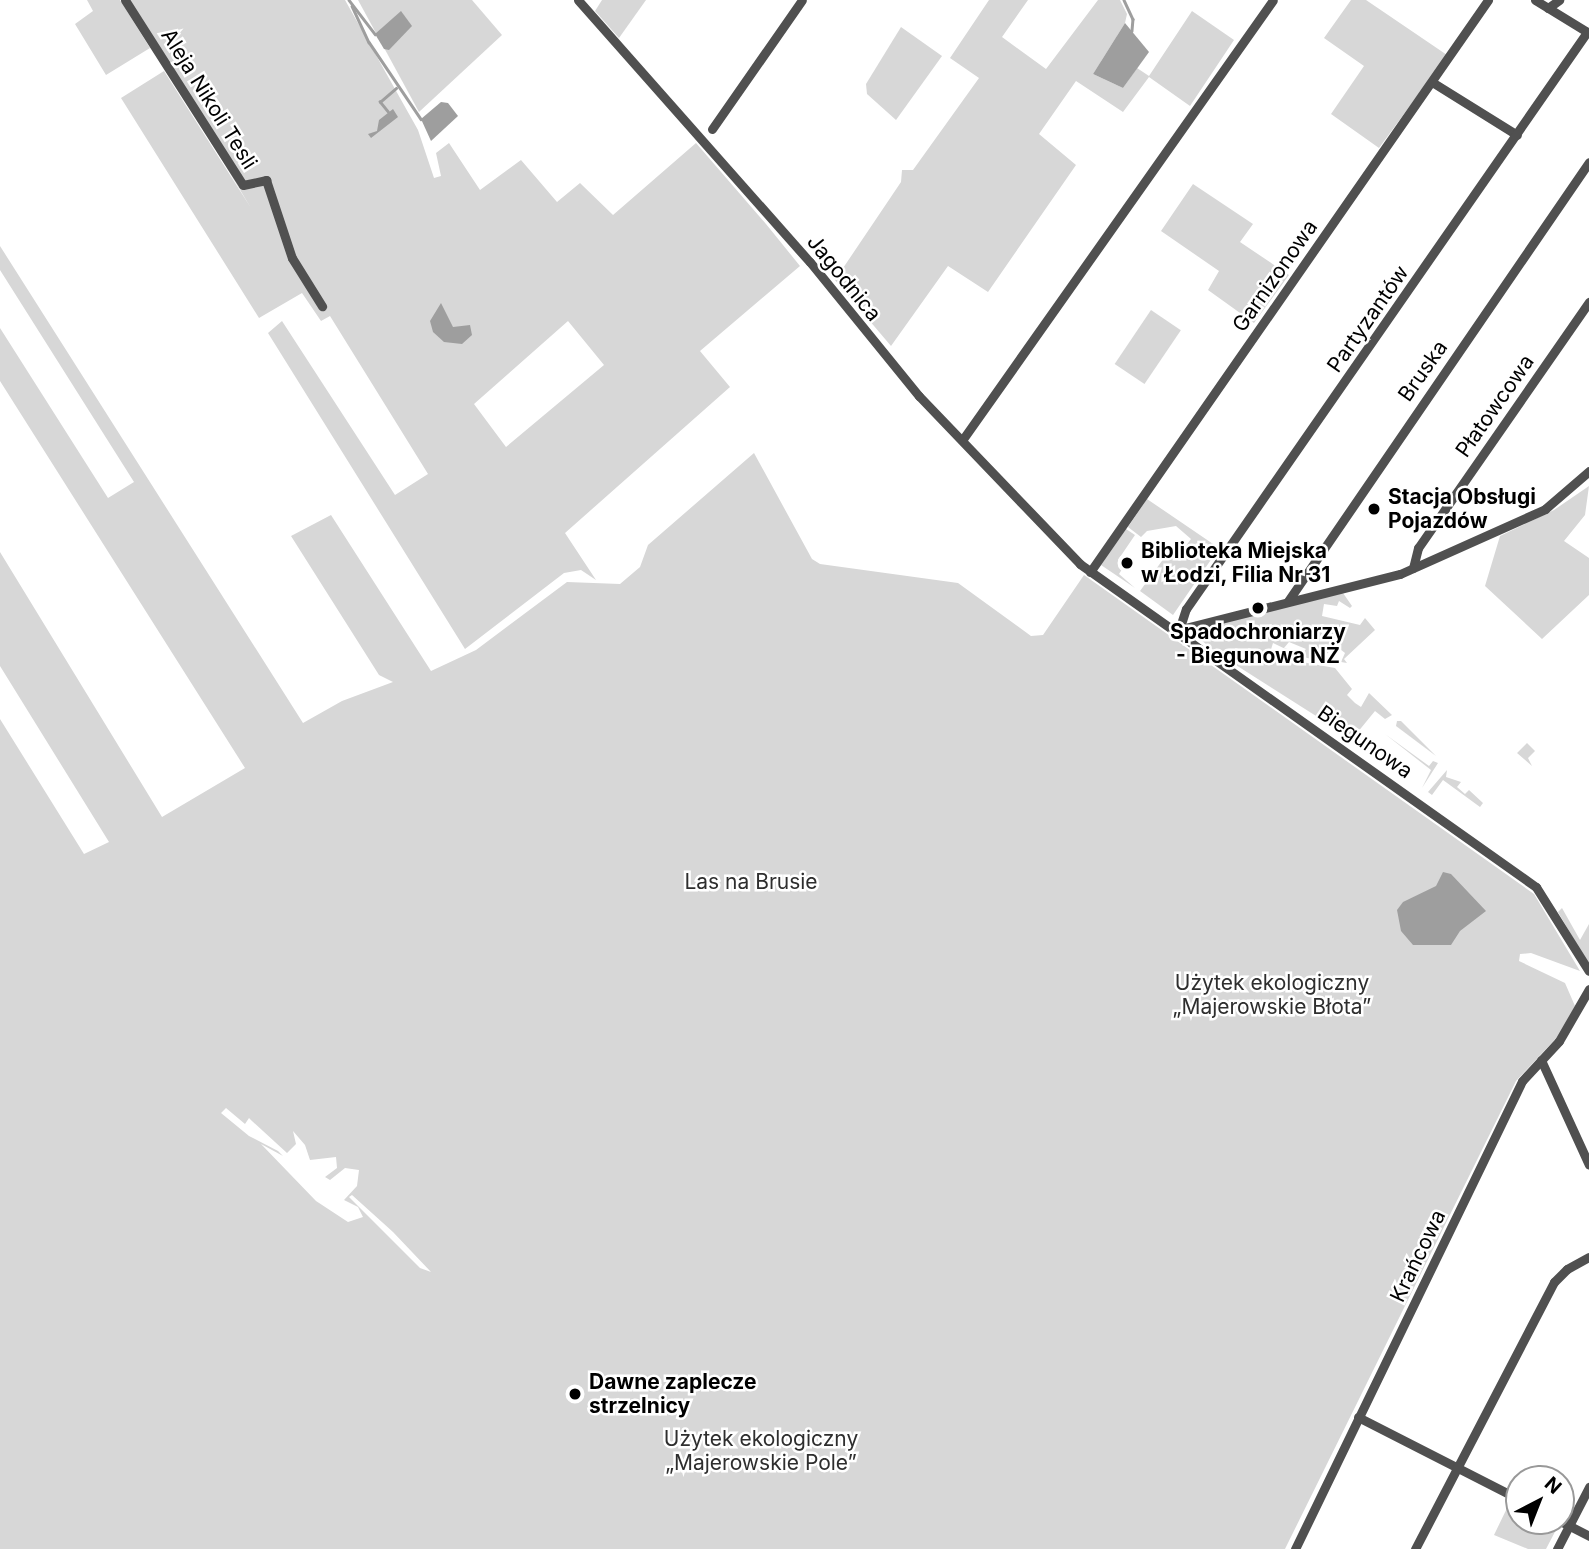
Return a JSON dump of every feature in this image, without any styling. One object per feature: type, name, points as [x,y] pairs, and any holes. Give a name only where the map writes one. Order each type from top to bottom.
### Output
[{"type":"street","name":"Aleja Nikoli Tesli","points":[[125,0],[243,185],[266,180],[292,258],[322,306]]},
{"type":"street","name":"Jagodnica","points":[[578,0],[810,262],[906,381],[1090,572]]},
{"type":"street","points":[[712,129],[802,0]]},
{"type":"street","points":[[963,439],[1273,0]]},
{"type":"street","name":"Garnizonowa","points":[[1090,572],[1488,0]]},
{"type":"street","points":[[1535,0],[1588,32]]},
{"type":"street","points":[[1548,8],[1559,0]]},
{"type":"street","name":"Partyzantów","points":[[1178,629],[1186,609],[1588,32]]},
{"type":"street","points":[[1432,82],[1517,135]]},
{"type":"street","name":"Bruska","points":[[1288,601],[1589,162]]},
{"type":"street","name":"Płatowcowa","points":[[1413,568],[1418,548],[1589,302]]},
{"type":"street","points":[[1178,629],[1413,568],[1545,509],[1584,481],[1589,471]]},
{"type":"street","name":"Biegunowa","points":[[1090,572],[1178,629],[1536,887],[1589,971]]},
{"type":"street","name":"Krańcowa","points":[[1295,1549],[1521,1081],[1562,1036],[1589,989]]},
{"type":"street","points":[[1541,1060],[1585,1144],[1589,1165]]},
{"type":"street","points":[[1415,1549],[1554,1282],[1567,1269],[1589,1257]]},
{"type":"street","points":[[1358,1417],[1505,1492]]},
{"type":"street","points":[[1575,1508],[1589,1487]]},
{"type":"green space","points":[[87,0],[120,0],[150,48],[106,75],[75,24],[93,11]]},
{"type":"green space","points":[[125,0],[345,0],[418,130],[434,178],[441,176],[436,153],[449,143],[480,190],[521,160],[557,202],[580,183],[613,215],[696,143],[800,266],[700,351],[730,387],[565,533],[596,580],[581,570],[564,573],[465,649],[268,333],[282,321],[395,495],[428,474],[330,316],[321,321],[302,293],[259,318],[121,98],[164,71],[251,208]],"holes":[[[568,321],[604,365],[506,447],[474,404]]]},
{"type":"green space","points":[[358,0],[472,0],[502,35],[419,112]]},
{"type":"green space","points":[[602,0],[646,0],[619,38],[595,11]]},
{"type":"green space","points":[[989,0],[1028,0],[1002,37],[1046,69],[1098,0],[1120,0],[1127,14],[1125,23],[1093,74],[1123,88],[1137,68],[1149,76],[1192,11],[1234,40],[1190,106],[1149,77],[1123,112],[1076,81],[1039,134],[1076,165],[988,292],[948,266],[891,346],[835,280],[901,182],[902,170],[913,170],[979,78],[950,58]]},
{"type":"green space","points":[[1351,0],[1366,0],[1447,55],[1379,148],[1331,114],[1364,66],[1324,38]]},
{"type":"green space","points":[[901,27],[942,56],[896,120],[867,94],[866,84]]},
{"type":"green space","points":[[1193,184],[1253,224],[1240,242],[1289,275],[1254,323],[1208,290],[1219,271],[1161,231]]},
{"type":"green space","name":"Las na Brusie","points":[[0,246],[303,723],[342,701],[393,682],[379,675],[291,536],[331,515],[431,671],[476,650],[567,582],[620,584],[640,567],[648,545],[754,453],[812,559],[820,564],[958,583],[1031,636],[1043,635],[1084,575],[1534,894],[1580,971],[1531,953],[1520,954],[1519,961],[1565,983],[1575,1006],[1560,1034],[1516,1081],[1285,1549],[0,1549],[0,719],[84,854],[109,842],[0,666],[0,552],[162,817],[245,768],[0,381],[0,328],[108,498],[134,482],[0,270]],"holes":[[[226,1108],[245,1124],[249,1118],[287,1153],[296,1144],[293,1131],[305,1145],[310,1160],[336,1157],[337,1168],[325,1177],[330,1180],[345,1168],[359,1170],[357,1186],[344,1200],[358,1207],[363,1217],[348,1222],[316,1201],[261,1144],[283,1156],[249,1136],[221,1113]],[[352,1195],[393,1232],[431,1272],[420,1268],[349,1197]]]},
{"type":"green space","points":[[1151,310],[1181,330],[1144,384],[1115,364]]},
{"type":"green space","points":[[1589,486],[1585,515],[1564,541],[1589,558],[1589,595],[1542,639],[1485,586],[1500,536],[1554,510]]},
{"type":"green space","points":[[1147,499],[1219,548],[1173,615],[1140,591],[1167,554],[1172,558],[1175,553],[1170,549],[1176,541],[1185,547],[1191,539],[1176,526],[1147,531],[1141,537],[1128,527]]},
{"type":"green space","points":[[1126,529],[1135,535],[1118,560],[1124,566],[1119,574],[1135,588],[1101,565]]},
{"type":"green space","points":[[1343,593],[1352,606],[1350,608],[1339,601],[1337,606],[1324,604],[1322,616],[1360,625],[1365,618],[1375,630],[1344,659],[1347,663],[1341,662],[1345,653],[1335,645],[1323,658],[1326,663],[1300,656],[1306,649],[1289,642],[1284,648],[1299,652],[1298,655],[1273,643],[1269,656],[1335,668],[1352,689],[1347,695],[1355,703],[1361,707],[1369,693],[1392,715],[1385,719],[1375,711],[1357,733],[1361,736],[1357,742],[1217,653],[1195,635],[1197,629]]},
{"type":"green space","points":[[1397,721],[1401,721],[1436,756],[1396,726]]},
{"type":"green space","points":[[1385,734],[1429,766],[1433,761],[1438,763],[1422,788],[1431,770]]},
{"type":"green space","points":[[1527,743],[1535,751],[1528,758],[1532,766],[1517,753]]},
{"type":"green space","points":[[1447,770],[1446,777],[1461,782],[1457,787],[1465,794],[1469,790],[1483,803],[1480,807],[1443,780],[1432,795],[1428,792]]},
{"type":"green space","points":[[1562,908],[1580,940],[1589,924],[1589,965],[1558,912]]},
{"type":"green space","points":[[1505,1512],[1505,1535],[1553,1535],[1546,1549],[1528,1549],[1494,1535]]},
{"type":"shaded area","points":[[401,11],[412,26],[389,50],[384,49],[375,34]]},
{"type":"shaded area","points":[[1125,23],[1149,52],[1123,88],[1093,74]]},
{"type":"shaded area","points":[[441,102],[448,103],[458,116],[431,141],[421,119]]},
{"type":"shaded area","points":[[393,109],[398,117],[371,138],[368,134],[377,131],[379,120]]},
{"type":"shaded area","points":[[441,303],[453,327],[470,325],[472,335],[462,344],[444,342],[433,332],[430,321]]},
{"type":"shaded area","points":[[1443,872],[1451,874],[1486,911],[1460,931],[1451,945],[1413,945],[1401,931],[1397,910],[1403,902],[1436,886]]},
{"type":"waterway","points":[[349,0],[375,34]]},
{"type":"waterway","points":[[1124,0],[1133,19],[1132,31]]},
{"type":"waterway","points":[[352,6],[369,42],[421,119]]},
{"type":"waterway","points":[[388,112],[380,102],[396,88]]},
{"type":"place","name":"Stacja Obsługi Pojazdów","points":[[1374,509]]},
{"type":"place","name":"Biblioteka Miejska w Łodzi, Filia Nr 31","points":[[1127,563]]},
{"type":"place","name":"Spadochroniarzy - Biegunowa NŻ","points":[[1258,608]]},
{"type":"place","name":"Dawne zaplecze strzelnicy","points":[[575,1394]]},
{"type":"park label","name":"Użytek ekologiczny „Majerowskie Błota”","points":[[1272,995]]},
{"type":"park label","name":"Użytek ekologiczny „Majerowskie Pole”","points":[[761,1451]]}]
